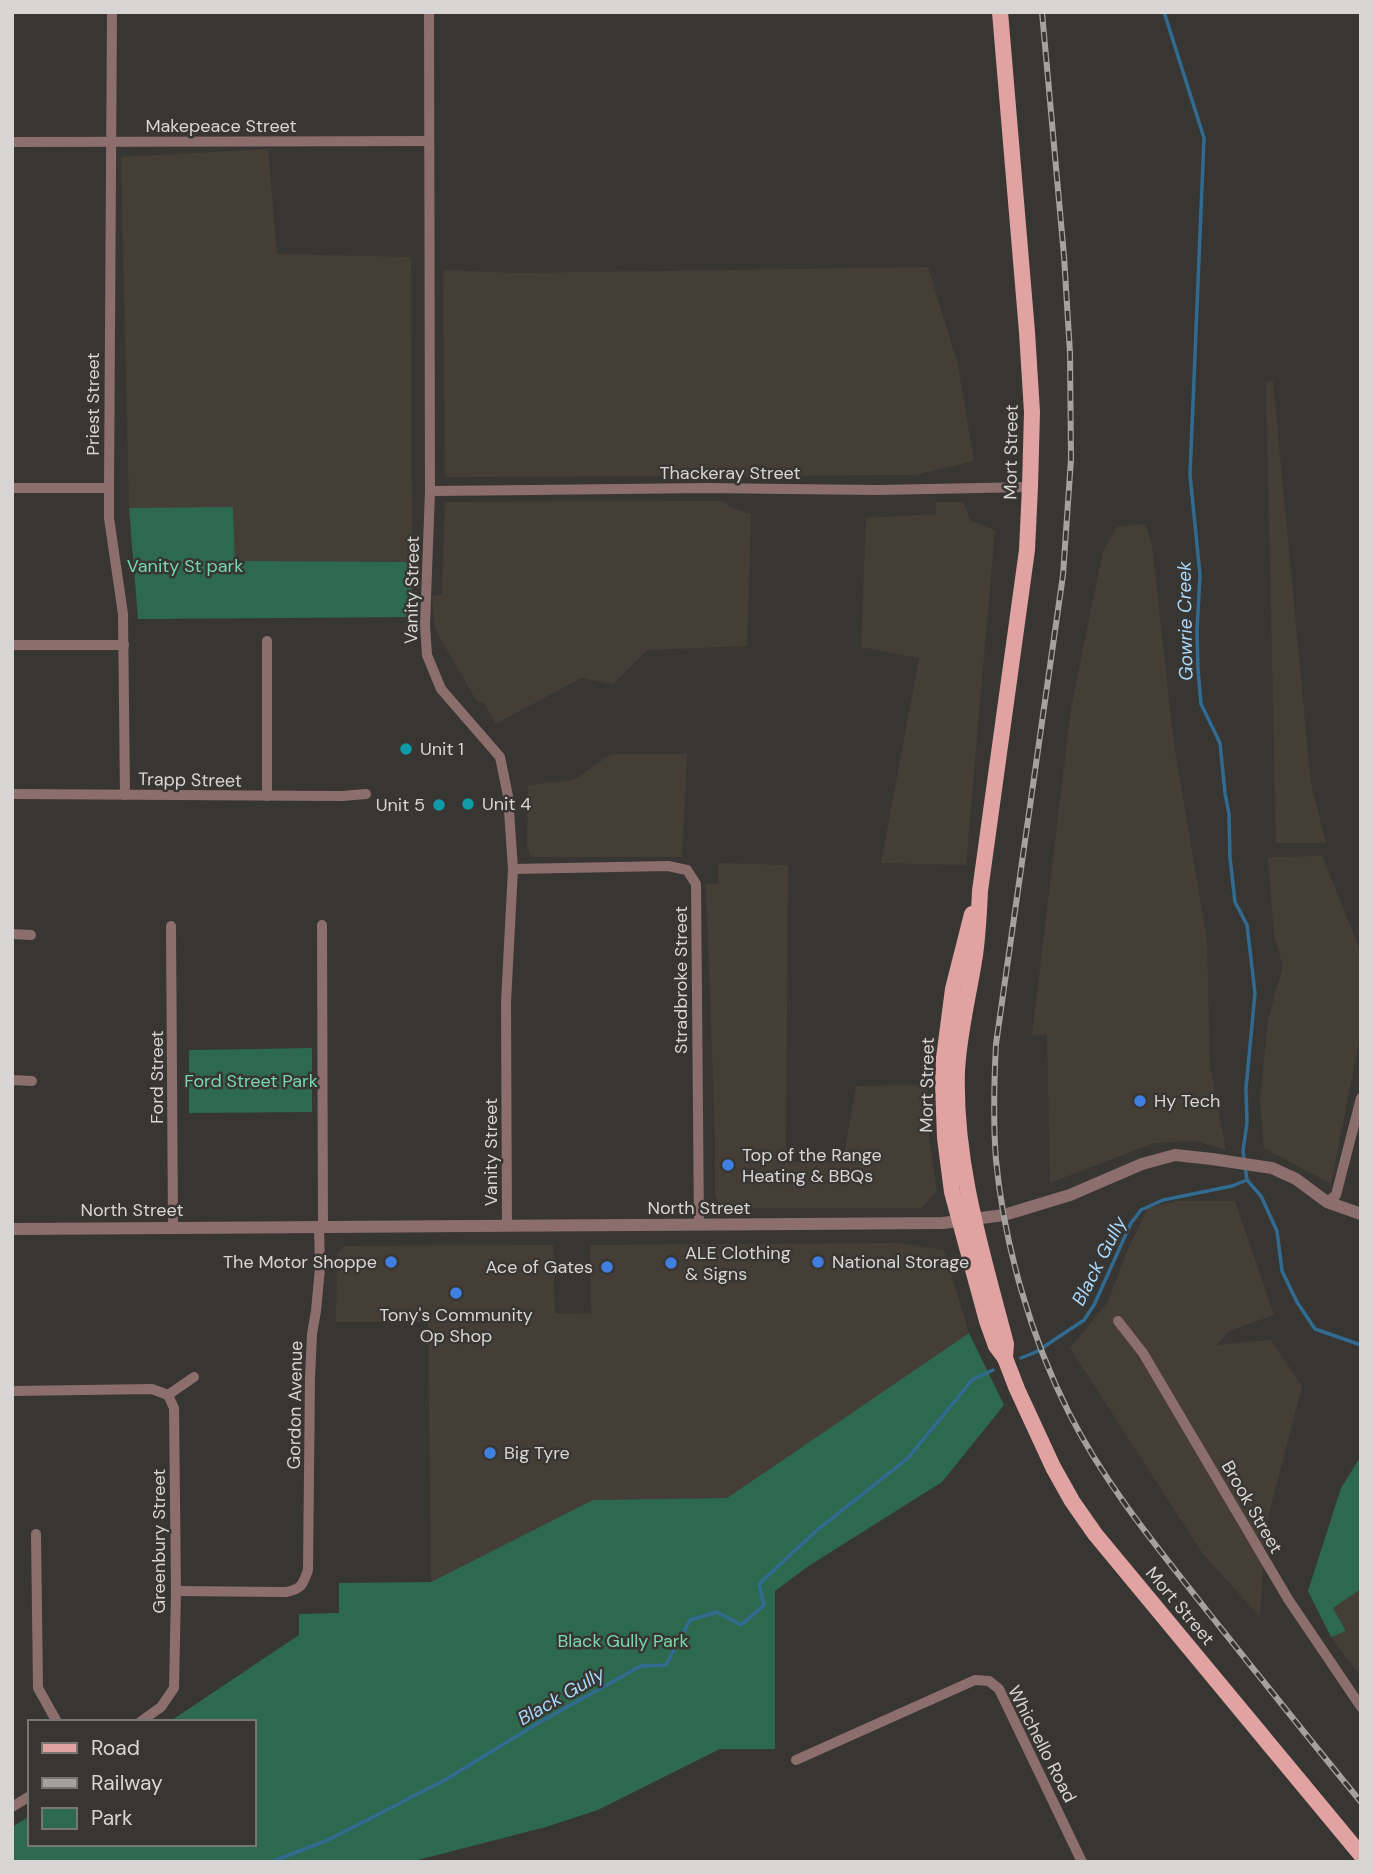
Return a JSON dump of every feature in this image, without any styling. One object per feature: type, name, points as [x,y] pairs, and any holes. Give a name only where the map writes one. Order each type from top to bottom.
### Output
[{"type":"main road","name":"Mort Street","points":[[1000,12],[1027,332],[1032,412],[1030,487],[1027,550],[980,891],[957,970],[949,1010],[943,1084],[945,1138],[952,1192],[966,1221],[1006,1344],[1005,1358],[1017,1389],[1072,1501],[1095,1534],[1361,1855]]},
{"type":"street","name":"Priest Street","points":[[111,12],[108,488],[109,517],[123,614],[125,795]]},
{"type":"street","name":"Vanity Street","points":[[429,12],[430,491],[425,625],[427,655],[441,689],[500,757],[508,796],[513,869],[506,1002],[507,1226]]},
{"type":"street","name":"Makepeace Street","points":[[12,142],[429,141]]},
{"type":"street","name":"Thackeray Street","points":[[430,491],[1030,487]]},
{"type":"street","points":[[12,488],[108,488]]},
{"type":"street","points":[[267,641],[267,796]]},
{"type":"street","points":[[12,645],[124,645]]},
{"type":"street","name":"Trapp Street","points":[[12,794],[366,794]]},
{"type":"street","name":"Stradbroke Street","points":[[513,869],[668,866],[687,870],[696,884],[698,1225]]},
{"type":"street","name":"Gordon Avenue","points":[[176,1591],[286,1592],[296,1590],[303,1583],[308,1570],[310,1377],[321,1227],[322,925]]},
{"type":"street","name":"Ford Street","points":[[171,926],[173,1228]]},
{"type":"street","points":[[12,934],[31,935]]},
{"type":"street","points":[[12,1080],[32,1080]]},
{"type":"street","points":[[1327,1202],[1336,1195],[1361,1098]]},
{"type":"street","name":"North Street","points":[[12,1229],[966,1221],[1004,1215],[1070,1195],[1162,1157],[1189,1156],[1272,1168],[1296,1179],[1327,1202],[1361,1214]]},
{"type":"street","name":"Brook Street","points":[[1118,1321],[1143,1353],[1288,1599],[1361,1707]]},
{"type":"street","points":[[12,1391],[152,1389],[168,1395],[194,1377]]},
{"type":"street","name":"Greenbury Street","points":[[143,1720],[162,1707],[174,1688],[174,1408],[168,1395]]},
{"type":"street","points":[[36,1534],[38,1688],[56,1720]]},
{"type":"street","name":"Whichello Road","points":[[796,1760],[975,1680],[989,1681],[999,1689],[1082,1862]]},
{"type":"street","points":[[12,1807],[28,1797]]},
{"type":"shaded area","points":[[268,149],[277,254],[411,257],[412,562],[235,561],[233,508],[129,508],[121,157]]},
{"type":"shaded area","points":[[928,267],[958,365],[974,461],[915,475],[445,477],[443,270],[515,273]]},
{"type":"shaded area","points":[[1273,381],[1311,784],[1326,843],[1276,843],[1266,382]]},
{"type":"shaded area","points":[[723,501],[730,507],[751,514],[747,646],[647,650],[613,684],[581,678],[496,724],[484,703],[477,702],[435,629],[432,596],[442,594],[445,502]]},
{"type":"shaded area","points":[[936,502],[963,502],[971,521],[995,530],[966,865],[881,863],[919,658],[861,647],[866,518],[936,514]]},
{"type":"shaded area","points":[[1145,524],[1152,545],[1174,745],[1207,940],[1210,1066],[1226,1150],[1195,1141],[1154,1143],[1050,1183],[1047,1034],[1032,1035],[1071,708],[1103,551],[1117,527]]},
{"type":"shaded area","points":[[611,754],[687,754],[682,857],[531,857],[527,845],[528,785],[574,780]]},
{"type":"shaded area","points":[[1322,856],[1361,953],[1361,1032],[1331,1184],[1264,1148],[1260,1102],[1268,1020],[1283,966],[1274,936],[1268,857]]},
{"type":"shaded area","points":[[718,863],[788,865],[786,1162],[843,1162],[856,1086],[928,1085],[929,1138],[937,1190],[922,1208],[721,1208],[715,1195],[706,884],[718,884]]},
{"type":"shaded area","points":[[1177,1201],[1235,1201],[1274,1315],[1229,1331],[1217,1345],[1271,1340],[1302,1386],[1265,1530],[1260,1617],[1203,1554],[1070,1348],[1108,1302],[1127,1251],[1148,1208]]},
{"type":"shaded area","points":[[898,1243],[944,1250],[969,1333],[727,1498],[593,1500],[431,1582],[428,1322],[336,1322],[337,1254],[344,1246],[553,1245],[555,1313],[591,1314],[590,1245]]},
{"type":"shaded area","points":[[1361,1589],[1361,1677],[1331,1637],[1346,1630],[1333,1608]]},
{"type":"green space","name":"Vanity St park","points":[[233,507],[235,561],[412,562],[411,617],[138,619],[129,508]]},
{"type":"green space","name":"Ford Street Park","points":[[312,1048],[312,1112],[189,1113],[189,1050]]},
{"type":"green space","name":"Black Gully Park","points":[[969,1333],[1004,1405],[942,1482],[807,1567],[775,1591],[775,1749],[720,1749],[598,1810],[546,1827],[410,1862],[12,1862],[12,1827],[28,1817],[28,1846],[256,1846],[256,1720],[172,1720],[299,1635],[299,1614],[339,1613],[339,1583],[431,1582],[593,1500],[727,1498]]},
{"type":"green space","points":[[1361,1456],[1361,1589],[1333,1608],[1346,1631],[1331,1637],[1308,1591],[1341,1488]]},
{"type":"waterway","name":"Gowrie Creek","points":[[1164,12],[1204,138],[1190,475],[1200,575],[1198,670],[1201,704],[1220,743],[1229,814],[1235,902],[1247,925],[1255,993],[1243,1151],[1247,1180],[1261,1196],[1277,1231],[1282,1271],[1297,1302],[1315,1329],[1361,1345]]},
{"type":"waterway","name":"Black Gully","points":[[1021,1358],[1036,1352],[1084,1320],[1094,1305],[1131,1223],[1141,1210],[1163,1200],[1232,1186],[1247,1180]]},
{"type":"waterway","name":"Black Gully","points":[[271,1862],[328,1840],[445,1780],[540,1722],[641,1666],[666,1665],[690,1620],[717,1612],[741,1625],[764,1605],[759,1584],[816,1531],[908,1458],[972,1380],[993,1370]]},
{"type":"railway","points":[[1042,12],[1064,256],[1070,353],[1071,459],[1063,575],[996,1044],[995,1146],[1005,1224],[1021,1290],[1043,1354],[1069,1413],[1099,1466],[1170,1564],[1361,1802]]},
{"type":"place","name":"Unit 1","points":[[406,749]]},
{"type":"place","name":"Unit 4","points":[[468,804]]},
{"type":"place","name":"Unit 5","points":[[439,805]]},
{"type":"place","name":"Hy Tech","points":[[1140,1101]]},
{"type":"place","name":"Top of the Range Heating & BBQs","points":[[728,1165]]},
{"type":"place","name":"The Motor Shoppe","points":[[391,1262]]},
{"type":"place","name":"National Storage","points":[[818,1262]]},
{"type":"place","name":"ALE Clothing & Signs","points":[[671,1263]]},
{"type":"place","name":"Ace of Gates","points":[[607,1267]]},
{"type":"place","name":"Tony's Community Op Shop","points":[[456,1293]]},
{"type":"place","name":"Big Tyre","points":[[490,1453]]}]
